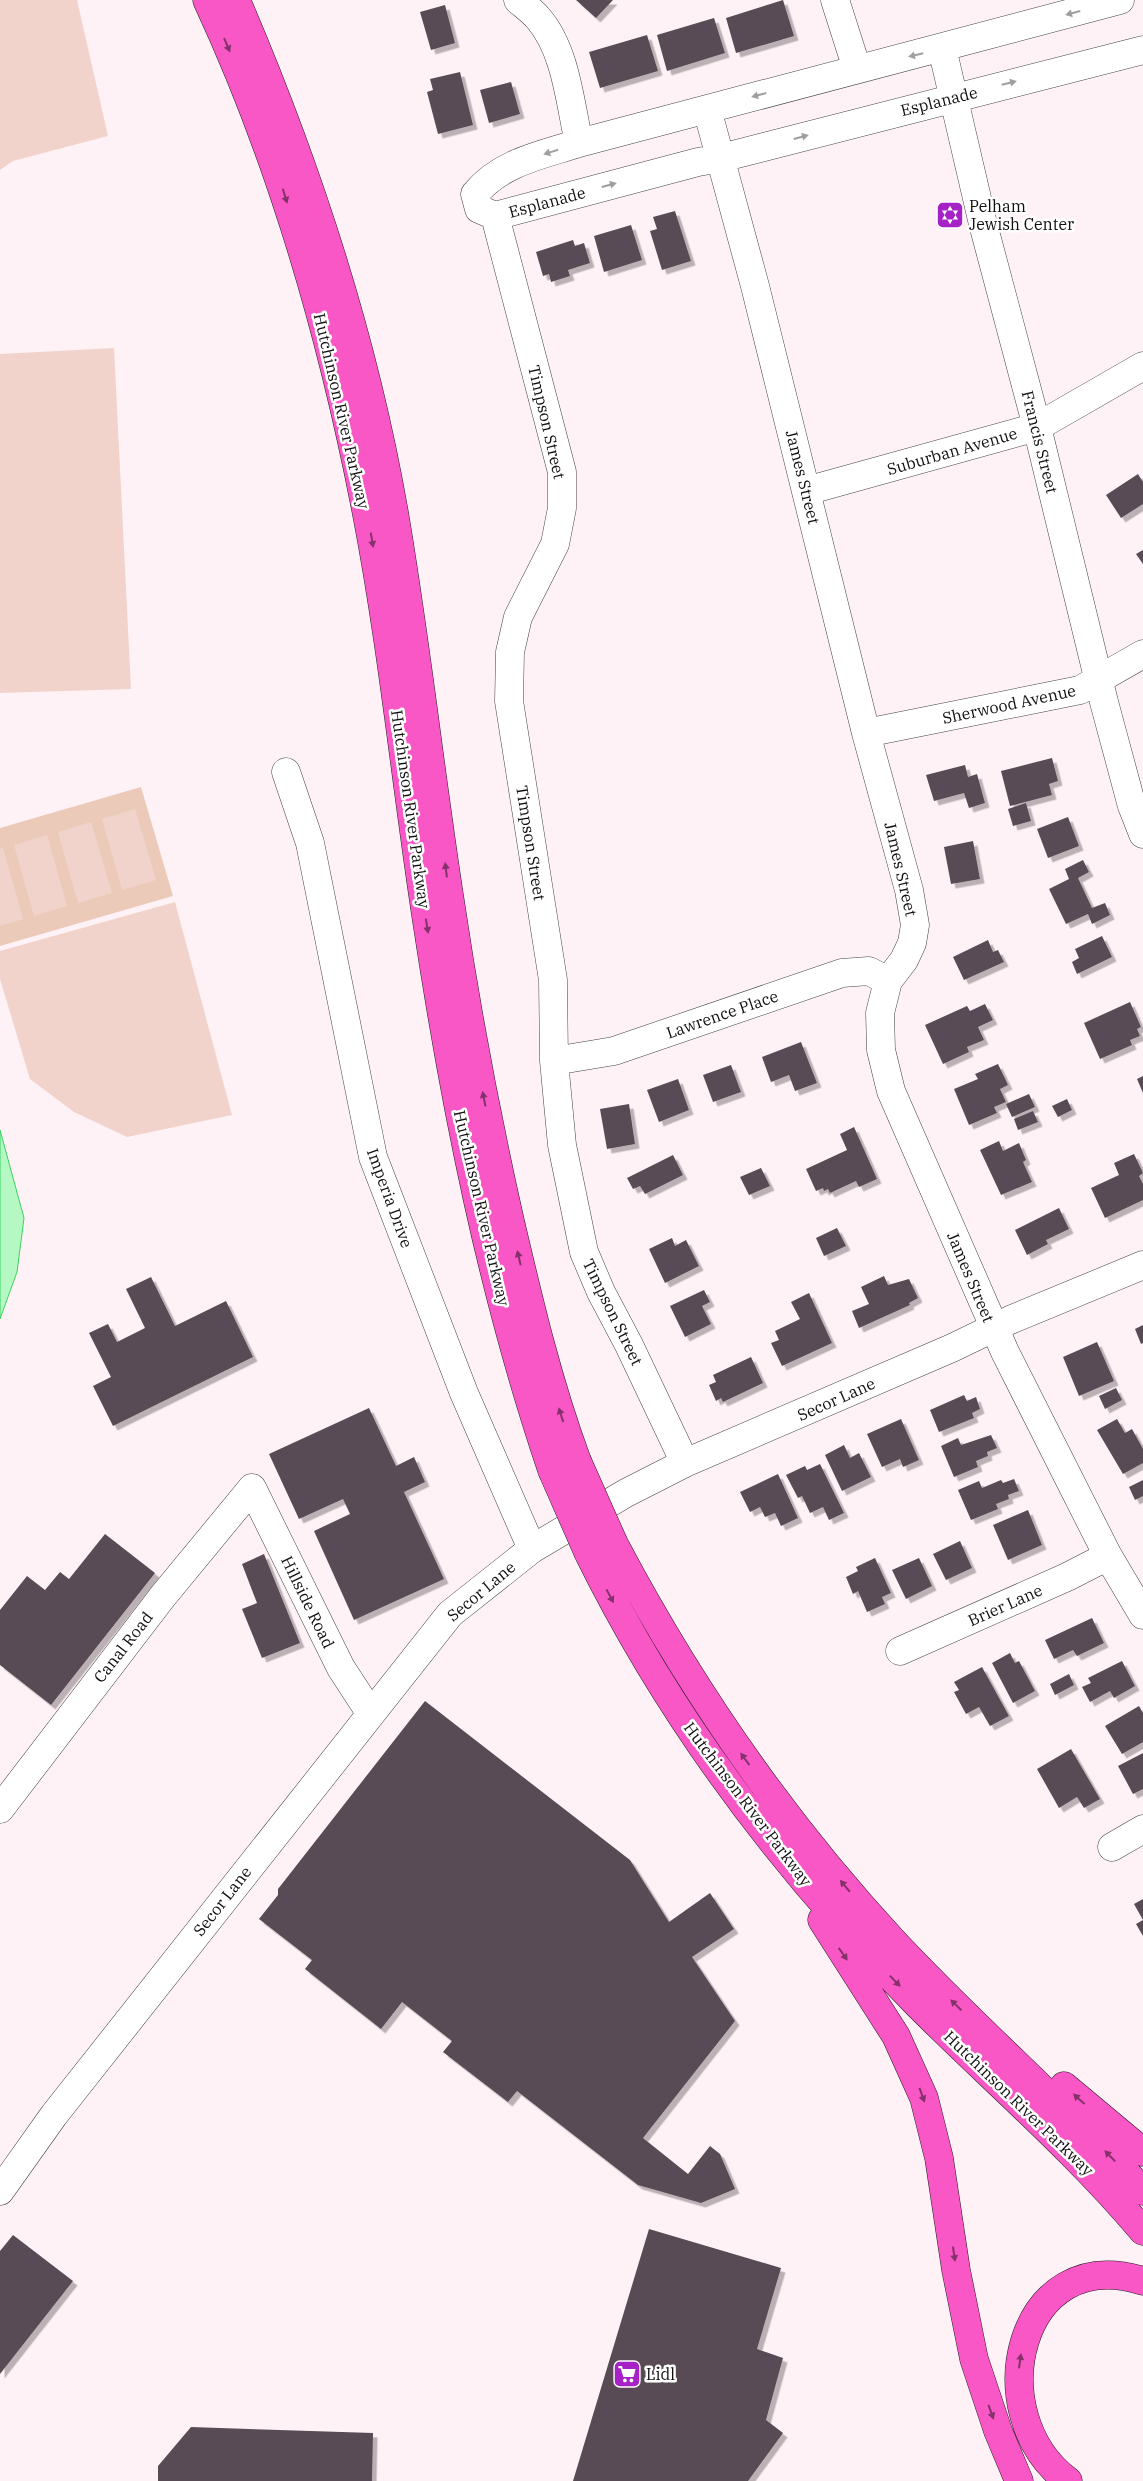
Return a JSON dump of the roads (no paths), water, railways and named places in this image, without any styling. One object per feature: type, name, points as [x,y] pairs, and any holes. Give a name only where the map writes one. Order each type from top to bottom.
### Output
[{"type":"highway","name":"Hutchinson River Parkway","points":[[236,0],[301,163],[343,295],[366,378],[394,512],[449,899],[477,1064],[528,1301],[546,1367],[565,1466],[588,1552],[607,1590],[662,1687],[723,1777],[793,1866],[893,1979],[1081,2164],[1143,2231]]},
{"type":"highway","name":"Hutchinson River Parkway","points":[[208,6],[254,111],[281,185],[318,308],[352,438],[376,567],[427,921],[457,1096],[482,1215],[511,1335],[565,1466],[614,1544],[649,1609],[697,1689],[762,1784],[817,1853],[891,1939],[1143,2191]]},
{"type":"highway","points":[[793,1866],[832,1938],[900,2042],[924,2098],[940,2158],[956,2270],[974,2359],[992,2414],[1020,2481]]},
{"type":"highway","points":[[982,2030],[1042,2066],[1143,2152]]},
{"type":"highway","points":[[1068,2481],[1041,2455],[1023,2417],[1018,2396],[1018,2366],[1027,2332],[1046,2303],[1074,2282],[1100,2274],[1113,2274],[1143,2281]]},
{"type":"street","points":[[518,0],[539,19],[553,40],[562,65],[579,142]]},
{"type":"street","points":[[835,0],[857,69]]},
{"type":"street","name":"Esplanade","points":[[1120,0],[579,142],[507,167],[486,181],[475,194],[479,209],[495,216],[698,162],[721,158],[952,97],[1143,50]]},
{"type":"street","name":"Francis Street","points":[[942,48],[983,224],[1037,427],[1122,770],[1143,834]]},
{"type":"street","name":"James Street","points":[[707,109],[806,491],[866,733],[908,890],[915,926],[912,943],[904,960],[888,981],[880,1013],[881,1050],[887,1076],[993,1328],[1045,1435],[1108,1556],[1143,1615]]},
{"type":"street","name":"Timpson Street","points":[[495,216],[562,472],[562,508],[555,544],[518,617],[510,652],[509,701],[553,980],[554,1061],[562,1145],[584,1252],[601,1292],[629,1345],[685,1464]]},
{"type":"street","name":"Suburban Avenue","points":[[806,491],[1037,427],[1143,366]]},
{"type":"street","name":"Sherwood Avenue","points":[[866,733],[1080,690],[1143,654]]},
{"type":"street","name":"Imperia Drive","points":[[286,772],[310,843],[372,1157],[464,1393],[532,1549]]},
{"type":"street","name":"Lawrence Place","points":[[554,1061],[614,1051],[842,973],[869,971],[888,981]]},
{"type":"street","name":"Secor Lane","points":[[0,2190],[54,2115],[450,1614],[532,1549],[626,1493],[685,1464],[993,1328],[1143,1265]]},
{"type":"street","name":"Hillside Road","points":[[252,1488],[341,1668],[371,1714]]},
{"type":"street","name":"Canal Road","points":[[0,1809],[157,1603],[252,1488]]},
{"type":"street","name":"Brier Lane","points":[[900,1651],[1067,1577],[1108,1556]]},
{"type":"street","points":[[1112,1847],[1143,1829]]},
{"type":"place","name":"Pelham Jewish Center","points":[[950,215]]},
{"type":"place","name":"Lidl","points":[[627,2374]]}]
